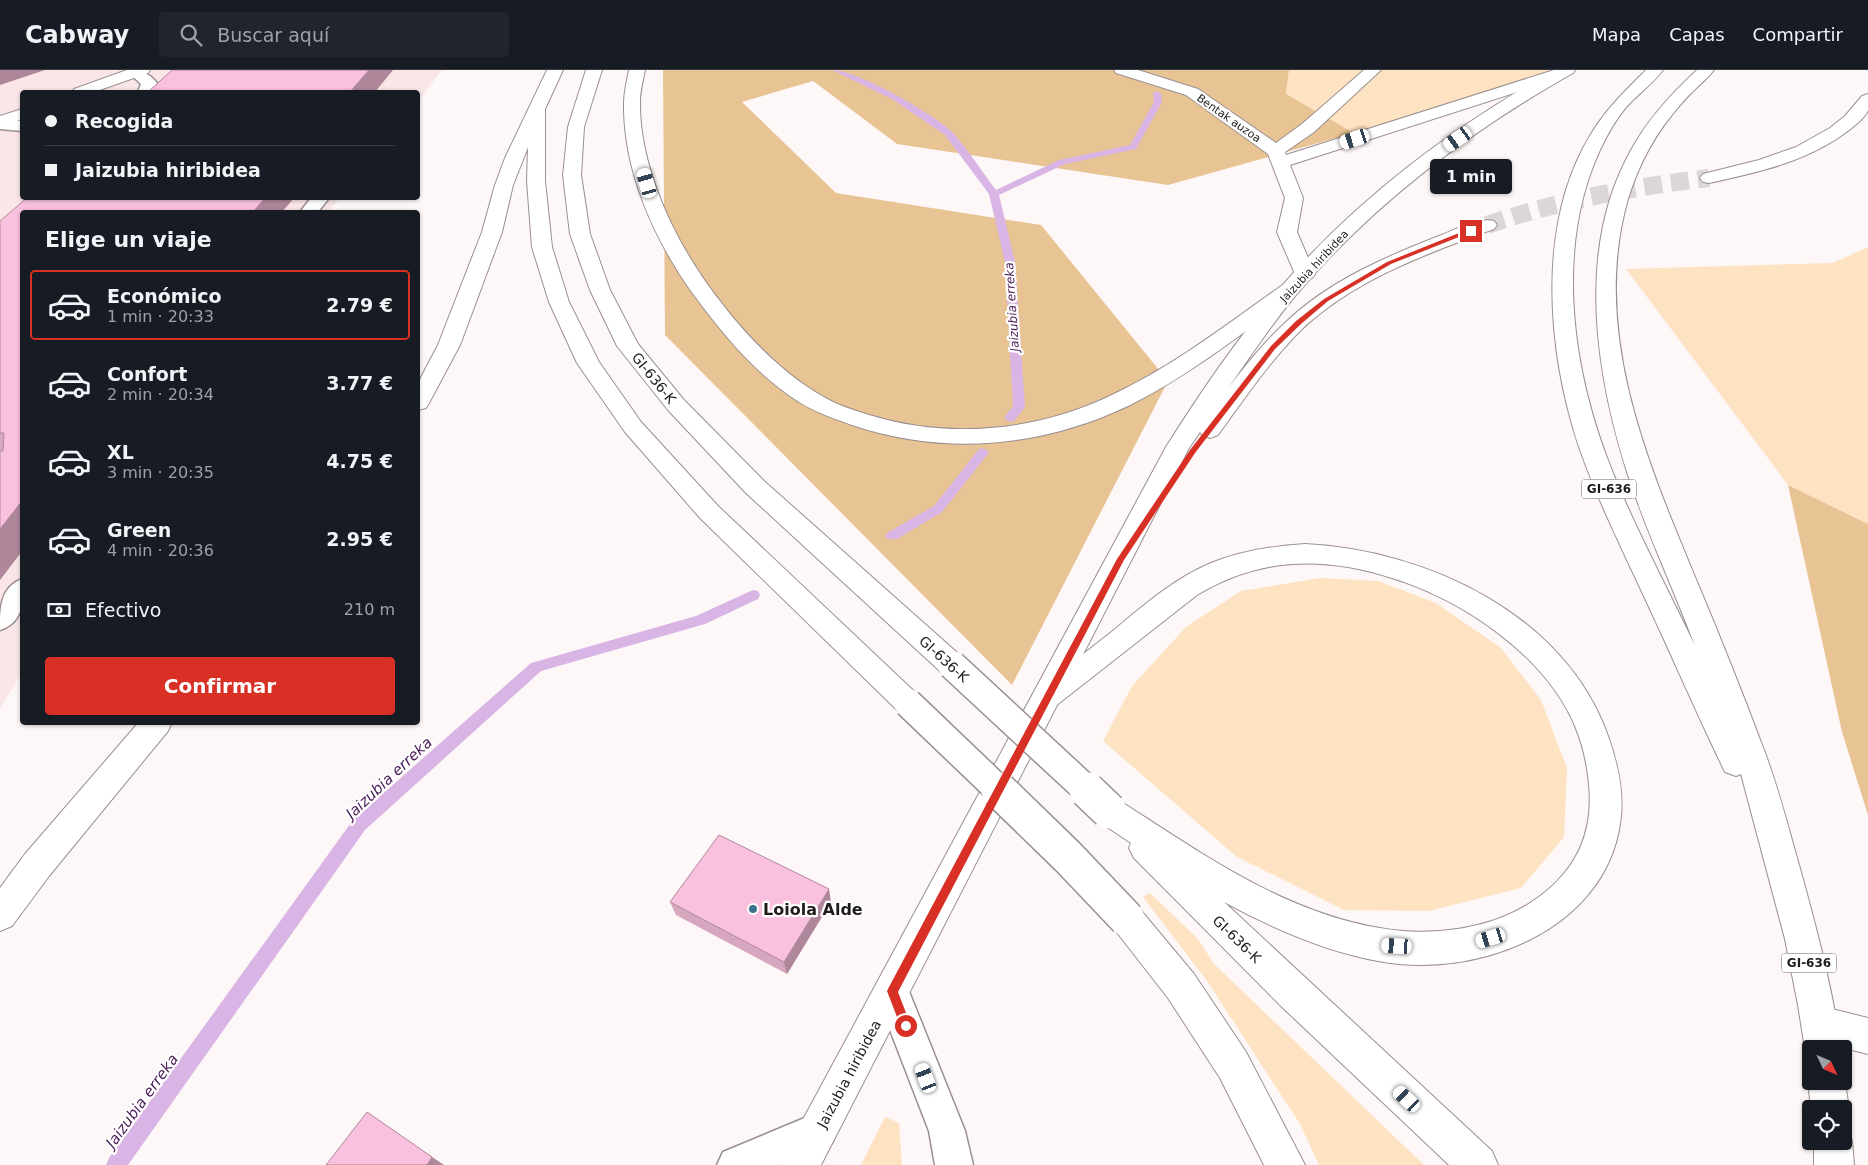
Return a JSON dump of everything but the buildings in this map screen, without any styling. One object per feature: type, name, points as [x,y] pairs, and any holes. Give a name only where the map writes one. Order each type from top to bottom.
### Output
[{"type":"main road","points":[[420,399],[449,345],[492,232],[504,185],[514,158],[555,70]]},
{"type":"main road","name":"GI-636-K","points":[[594,70],[576,127],[572,175],[580,234],[600,290],[628,346],[676,405],[755,487],[1109,812],[1194,898],[1478,1165]]},
{"type":"main road","points":[[637,70],[632,104],[638,149],[652,200],[669,240],[694,280],[749,349],[780,377],[823,407],[870,424],[928,436],[984,437],[1042,428],[1096,411],[1148,384],[1196,354],[1298,281],[1287,232],[1294,198],[1278,157],[1564,72]]},
{"type":"main road","name":"Bentak auzoa","points":[[1122,70],[1192,92],[1278,157],[1373,70]]},
{"type":"main road","name":"GI-636","points":[[1655,70],[1625,98],[1606,124],[1590,151],[1577,183],[1568,217],[1562,256],[1562,299],[1567,348],[1579,403],[1598,466],[1739,769],[1793,904]]},
{"type":"main road","name":"GI-636","points":[[1706,70],[1665,110],[1632,163],[1620,194],[1612,228],[1607,266],[1607,318],[1611,357],[1622,410],[1638,471],[1713,655],[1756,771],[1808,959],[1821,1036]]},
{"type":"main road","points":[[86,90],[139,71]]},
{"type":"main road","name":"Jaizubia hiribidea","points":[[800,1165],[1121,559],[1178,447],[1229,369],[1298,281],[1349,229],[1445,148],[1511,102],[1564,72]]},
{"type":"main road","points":[[1709,178],[1753,168],[1791,155],[1823,140],[1851,120],[1868,99]]},
{"type":"main road","points":[[537,110],[536,181],[542,247],[559,302],[588,363],[633,427],[709,512],[1068,857],[1127,919],[1181,986],[1233,1065],[1285,1165]]},
{"type":"main road","points":[[0,123],[20,115]]},
{"type":"main road","name":"Jaizubia hiribidea","points":[[1121,559],[1193,452],[1273,347],[1298,322],[1326,300],[1389,263],[1487,225]]},
{"type":"main road","points":[[1048,696],[1103,655],[1184,588],[1212,573],[1243,562],[1277,556],[1314,554],[1351,558],[1390,566],[1428,579],[1464,597],[1500,619],[1531,645],[1559,675],[1581,708],[1596,743],[1606,779],[1606,815],[1598,850],[1580,881],[1554,908],[1519,929],[1477,942],[1430,948],[1380,945],[1330,933],[1282,914],[1236,891],[1188,863],[1109,812]]},
{"type":"main road","points":[[0,915],[43,858],[154,725]]},
{"type":"main road","points":[[1821,1036],[1868,1036]]},
{"type":"main road","points":[[1833,1150],[1834,1165]]},
{"type":"lane","points":[[139,71],[148,83],[146,90]]},
{"type":"lane","points":[[0,123],[20,126]]},
{"type":"lane","points":[[311,210],[318,200]]},
{"type":"lane","points":[[0,620],[20,592]]},
{"type":"lane","points":[[892,991],[947,1131],[954,1165]]},
{"type":"lane","points":[[736,1165],[819,1130]]},
{"type":"shaded area","points":[[0,70],[442,70],[420,98],[420,90],[20,90],[20,200],[338,200],[330,210],[20,210],[20,676],[0,708]]},
{"type":"shaded area","points":[[663,70],[1289,70],[1286,94],[1354,133],[1168,185],[897,144],[813,81],[742,102],[836,193],[1041,225],[1168,381],[1012,685],[665,335]]},
{"type":"shaded area","points":[[1289,70],[1553,70],[1354,133],[1286,94]]},
{"type":"shaded area","points":[[1868,247],[1868,524],[1788,485],[1626,269],[1833,263]]},
{"type":"shaded area","points":[[1788,485],[1868,524],[1868,815],[1842,732]]},
{"type":"shaded area","points":[[1320,578],[1378,581],[1436,603],[1501,648],[1541,700],[1567,768],[1564,837],[1521,888],[1429,911],[1344,910],[1237,857],[1103,741],[1132,686],[1186,627],[1241,591]]},
{"type":"shaded area","points":[[1150,893],[1198,939],[1214,964],[1424,1165],[1319,1165],[1300,1124],[1207,981],[1143,897]]},
{"type":"shaded area","points":[[885,1117],[899,1123],[902,1165],[861,1165]]},
{"type":"waterway","points":[[836,70],[895,97],[948,133],[994,194]]},
{"type":"waterway","name":"Jaizubia erreka","points":[[994,194],[1062,162],[1133,147],[1158,102],[1157,93]]},
{"type":"waterway","name":"Jaizubia erreka","points":[[994,194],[1010,262],[1019,407],[1010,418]]},
{"type":"waterway","name":"Jaizubia erreka","points":[[892,536],[938,509],[983,452]]},
{"type":"waterway","name":"Jaizubia erreka","points":[[116,1165],[359,825],[536,667],[700,620],[753,595]]},
{"type":"tunnel","points":[[1487,225],[1542,208],[1597,195],[1709,178]]},
{"type":"place","name":"Loiola Alde","points":[[753,909]]},
{"type":"route","points":[[906,1026],[892,991],[1121,559],[1193,452],[1273,347],[1298,322],[1326,300],[1357,280],[1389,263],[1423,248],[1471,231]]}]
